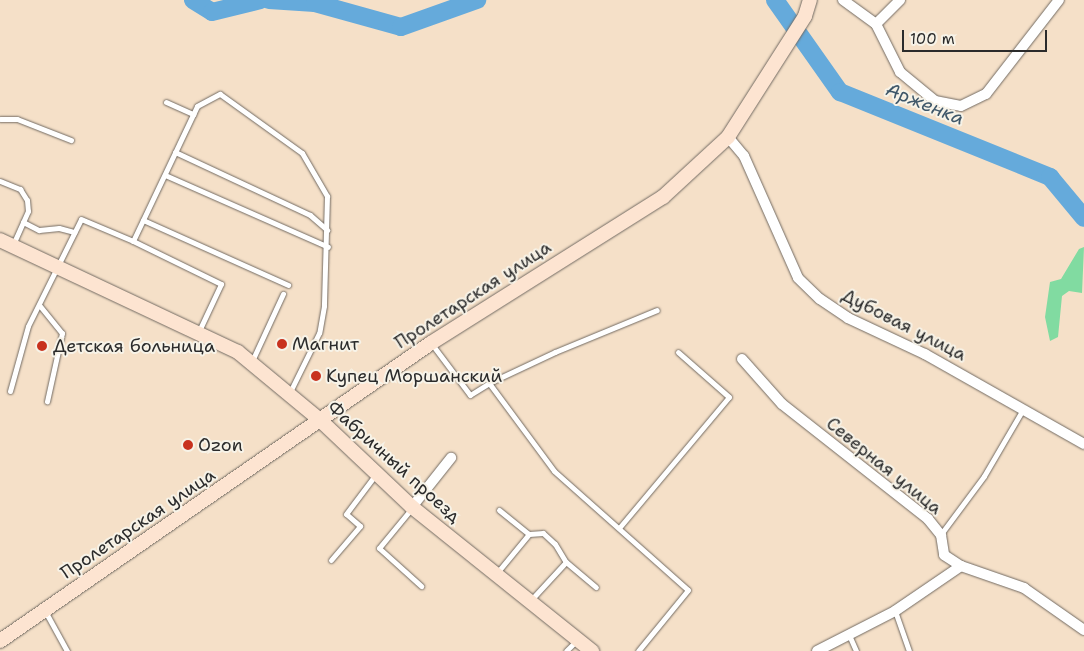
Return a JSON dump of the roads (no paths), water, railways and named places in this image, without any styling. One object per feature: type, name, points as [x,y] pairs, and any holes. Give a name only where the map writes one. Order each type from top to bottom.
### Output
[{"type":"main road","name":"Пролетарская улица","points":[[0,642],[431,343],[663,197],[728,137],[805,16],[810,0]]},
{"type":"main road","name":"Фабричный проезд","points":[[6,243],[198,333],[252,362],[321,421],[412,507],[592,651]]},
{"type":"street","points":[[842,0],[876,24],[900,72],[935,101],[961,106],[986,94],[1059,0]]},
{"type":"street","points":[[876,24],[900,0]]},
{"type":"street","name":"Дубовая улица","points":[[728,137],[748,164],[798,278],[820,299],[848,318],[975,381],[1022,411],[1084,444]]},
{"type":"street","name":"Северная улица","points":[[742,360],[782,404],[928,519],[941,535],[944,555],[961,566],[1024,588],[1084,630]]},
{"type":"street","points":[[412,507],[451,458]]},
{"type":"street","points":[[817,651],[895,610],[961,566]]},
{"type":"lane","points":[[133,241],[197,106],[220,94],[302,153],[327,196],[328,247],[324,306],[319,333],[289,394]]},
{"type":"lane","points":[[166,102],[193,114]]},
{"type":"lane","points":[[0,119],[17,119],[72,140]]},
{"type":"lane","points":[[175,152],[310,215],[328,230]]},
{"type":"lane","points":[[165,175],[328,247]]},
{"type":"lane","points":[[0,181],[26,194],[28,211],[23,222],[6,243]]},
{"type":"lane","points":[[10,391],[28,326],[40,306],[56,267],[81,219],[133,241],[221,284],[198,333]]},
{"type":"lane","points":[[143,220],[288,285]]},
{"type":"lane","points":[[23,222],[39,230],[59,228],[74,232]]},
{"type":"lane","points":[[252,362],[284,294]]},
{"type":"lane","points":[[40,306],[62,333],[48,401]]},
{"type":"lane","points":[[431,343],[470,395],[489,383],[555,352],[657,310]]},
{"type":"lane","points":[[619,528],[729,397],[678,352]]},
{"type":"lane","points":[[489,383],[554,471],[688,590],[638,651]]},
{"type":"lane","points":[[941,535],[984,476],[1022,411]]},
{"type":"lane","points":[[331,560],[360,526],[346,514],[377,474]]},
{"type":"lane","points":[[412,507],[379,548],[422,586]]},
{"type":"lane","points":[[499,510],[530,534],[543,533],[555,544],[566,562],[596,588]]},
{"type":"lane","points":[[496,574],[530,534]]},
{"type":"lane","points":[[529,602],[566,562]]},
{"type":"lane","points":[[895,610],[909,651]]},
{"type":"lane","points":[[44,611],[67,651]]},
{"type":"lane","points":[[849,635],[856,651]]},
{"type":"lane","points":[[566,651],[577,639]]},
{"type":"waterway","name":"Арженка","points":[[193,0],[212,12],[261,0]]},
{"type":"waterway","name":"Арженка","points":[[269,0],[315,3],[401,27],[477,0]]},
{"type":"waterway","name":"Арженка","points":[[775,0],[840,92],[1050,177],[1084,218]]},
{"type":"place","name":"Магнит","points":[[282,344]]},
{"type":"place","name":"Детская больница","points":[[42,346]]},
{"type":"place","name":"Купец Моршанский","points":[[316,376]]},
{"type":"place","name":"Ozon","points":[[188,445]]}]
